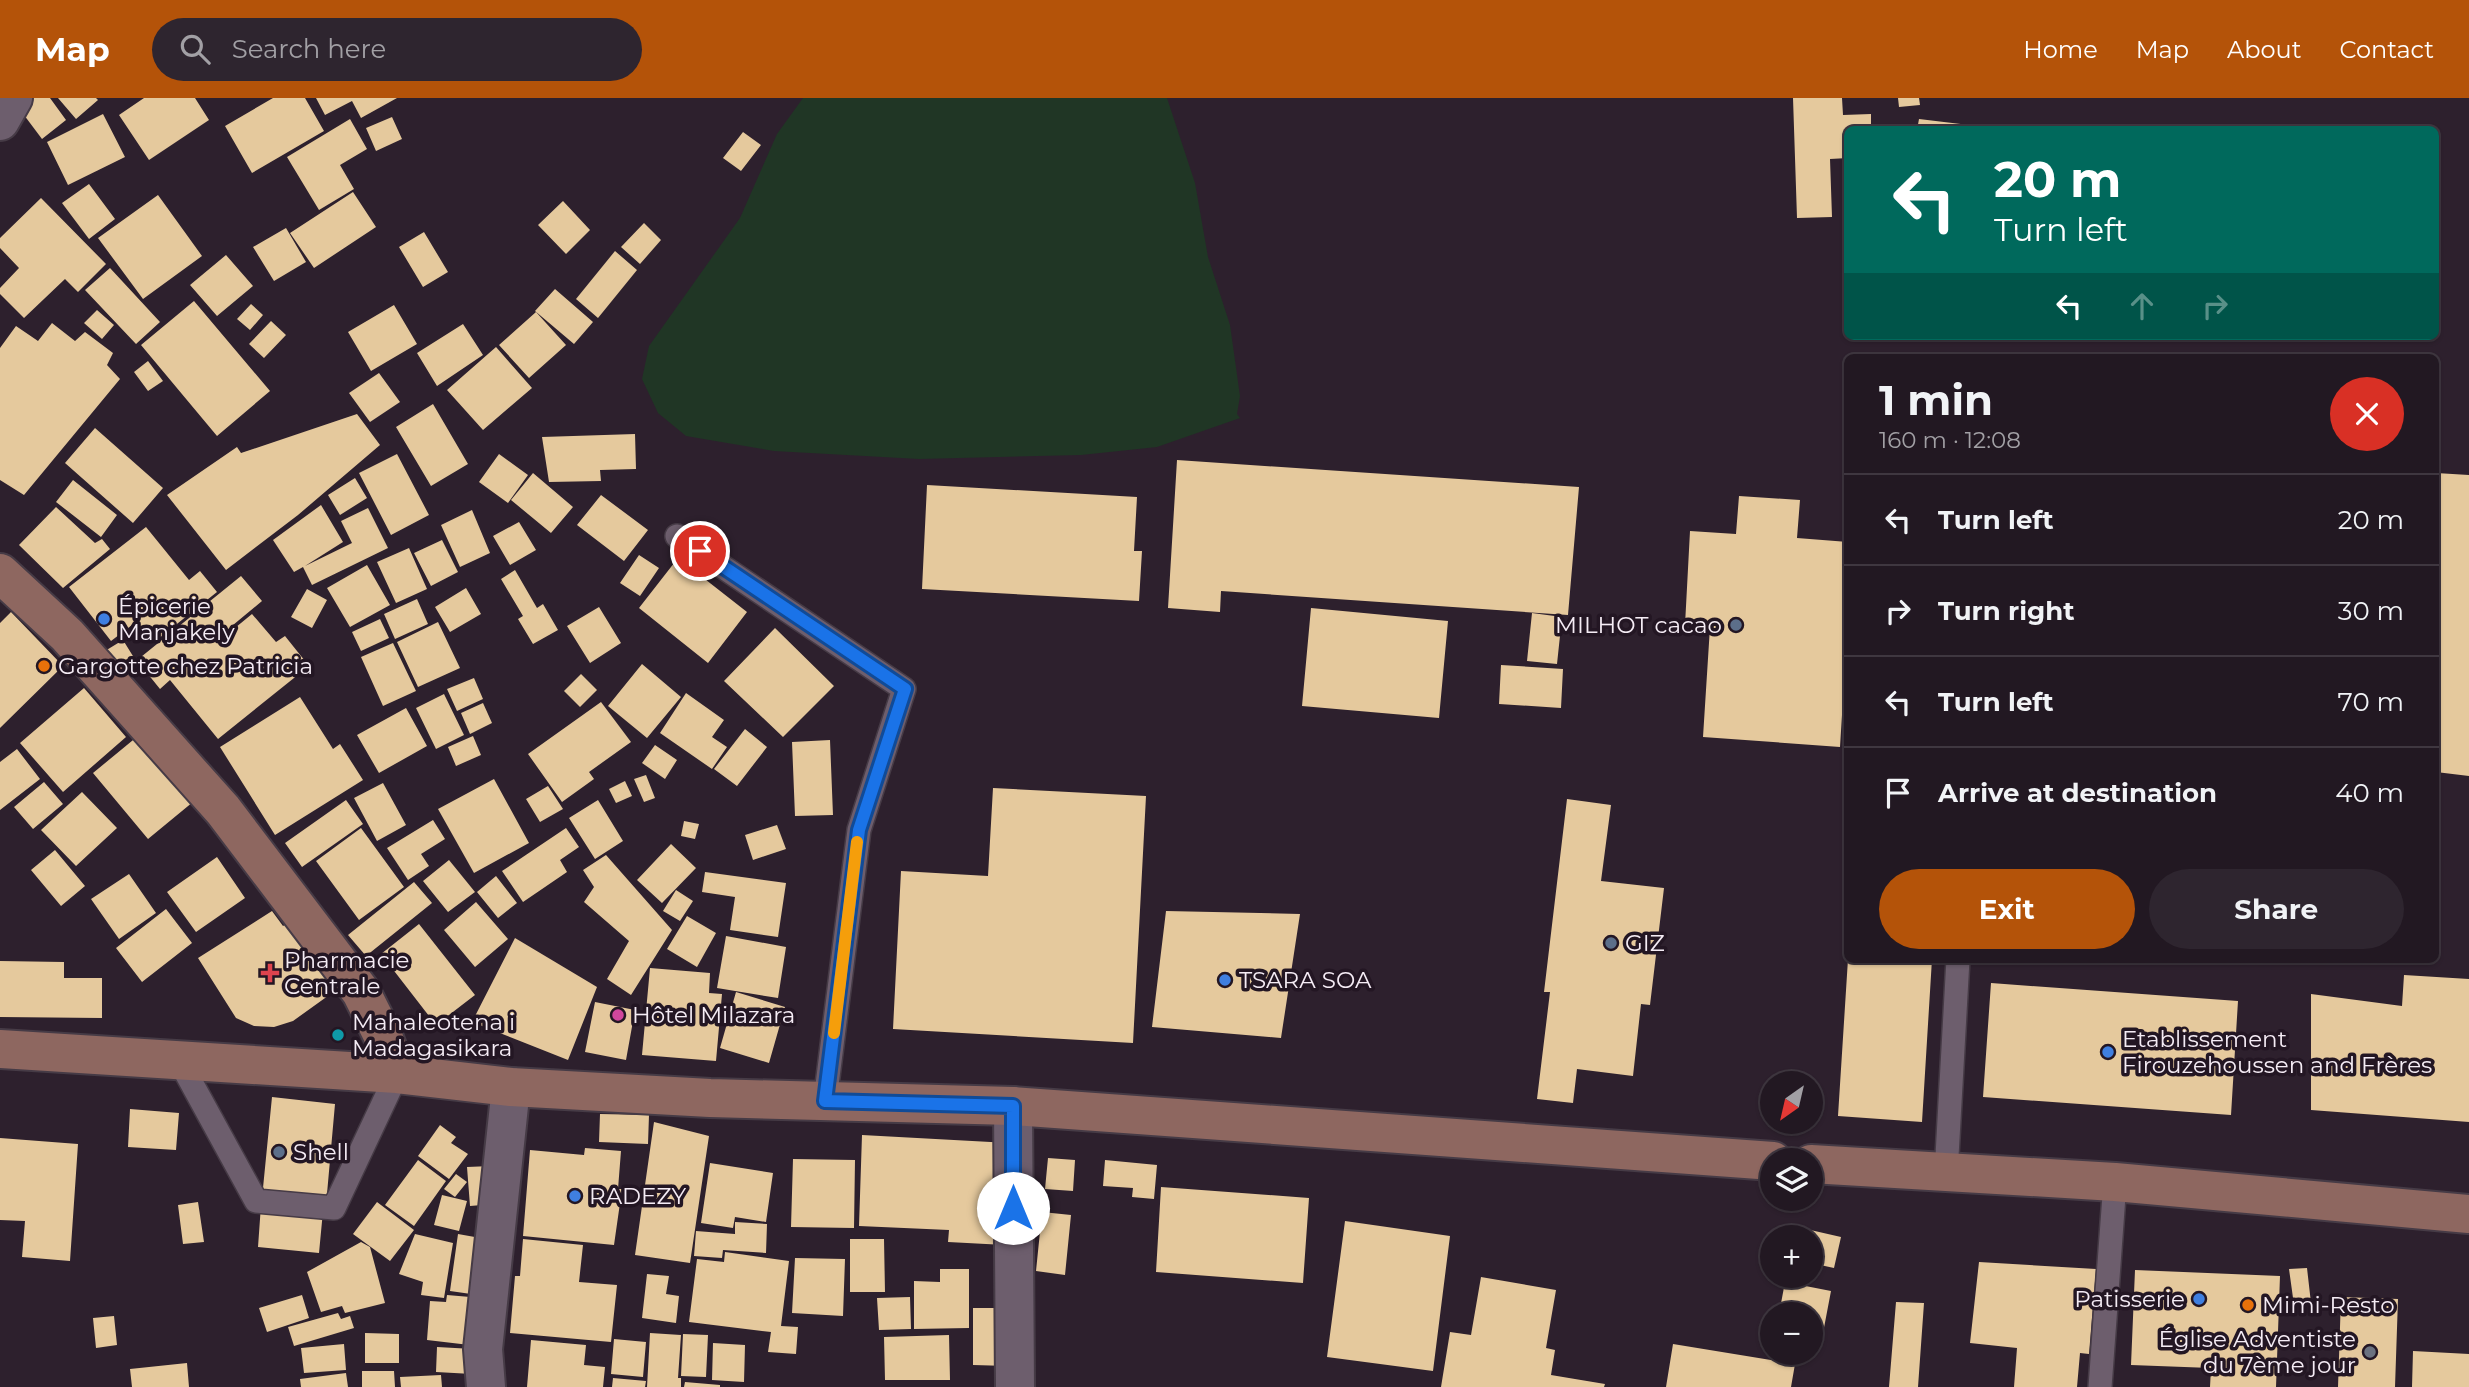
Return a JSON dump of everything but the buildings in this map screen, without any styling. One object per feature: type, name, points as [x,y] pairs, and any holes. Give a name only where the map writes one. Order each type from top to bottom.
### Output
[{"type":"main road","points":[[0,573],[67,635],[223,810],[361,992],[383,1036],[397,1074]]},
{"type":"main road","points":[[0,1049],[397,1074],[511,1087],[710,1098],[1013,1106],[1760,1160]]},
{"type":"main road","points":[[1823,1165],[2115,1182],[2469,1214]]},
{"type":"street","points":[[0,121],[13,98]]},
{"type":"street","points":[[486,1387],[483,1349],[511,1087]]},
{"type":"street","points":[[1013,1106],[1014,1387]]},
{"type":"lane","points":[[677,536],[905,689],[859,830],[825,1101]]},
{"type":"lane","points":[[1945,1174],[1958,963]]},
{"type":"lane","points":[[180,1062],[256,1201],[334,1208],[397,1074]]},
{"type":"lane","points":[[2100,1387],[2115,1182]]},
{"type":"green space","points":[[803,98],[1167,98],[1195,183],[1208,257],[1230,325],[1240,396],[1237,414],[1240,418],[1157,447],[1081,455],[919,459],[774,451],[686,436],[658,413],[642,379],[649,346],[740,218],[777,134]]},
{"type":"slow traffic","points":[[834,1033],[857,842]]},
{"type":"place","name":"Épicerie Manjakely","points":[[104,619]]},
{"type":"place","name":"MILHOT cacao","points":[[1736,625]]},
{"type":"place","name":"Gargotte chez Patricia","points":[[44,666]]},
{"type":"place","name":"GIZ","points":[[1611,943]]},
{"type":"place","name":"Pharmacie Centrale","points":[[270,973]]},
{"type":"place","name":"TSARA SOA","points":[[1225,980]]},
{"type":"place","name":"Hôtel Milazara","points":[[618,1015]]},
{"type":"place","name":"Mahaleotena i Madagasikara","points":[[338,1035]]},
{"type":"place","name":"Etablissement Firouzehoussen and Frères","points":[[2108,1052]]},
{"type":"place","name":"Shell","points":[[279,1152]]},
{"type":"place","name":"RADEZY","points":[[575,1196]]},
{"type":"place","name":"Patisserie","points":[[2199,1299]]},
{"type":"place","name":"Mimi-Resto","points":[[2248,1305]]},
{"type":"place","name":"Église Adventiste du 7ème jour","points":[[2370,1352]]},
{"type":"route","points":[[700,551],[905,689],[859,830],[825,1101],[1013,1106],[1013,1208]]}]
